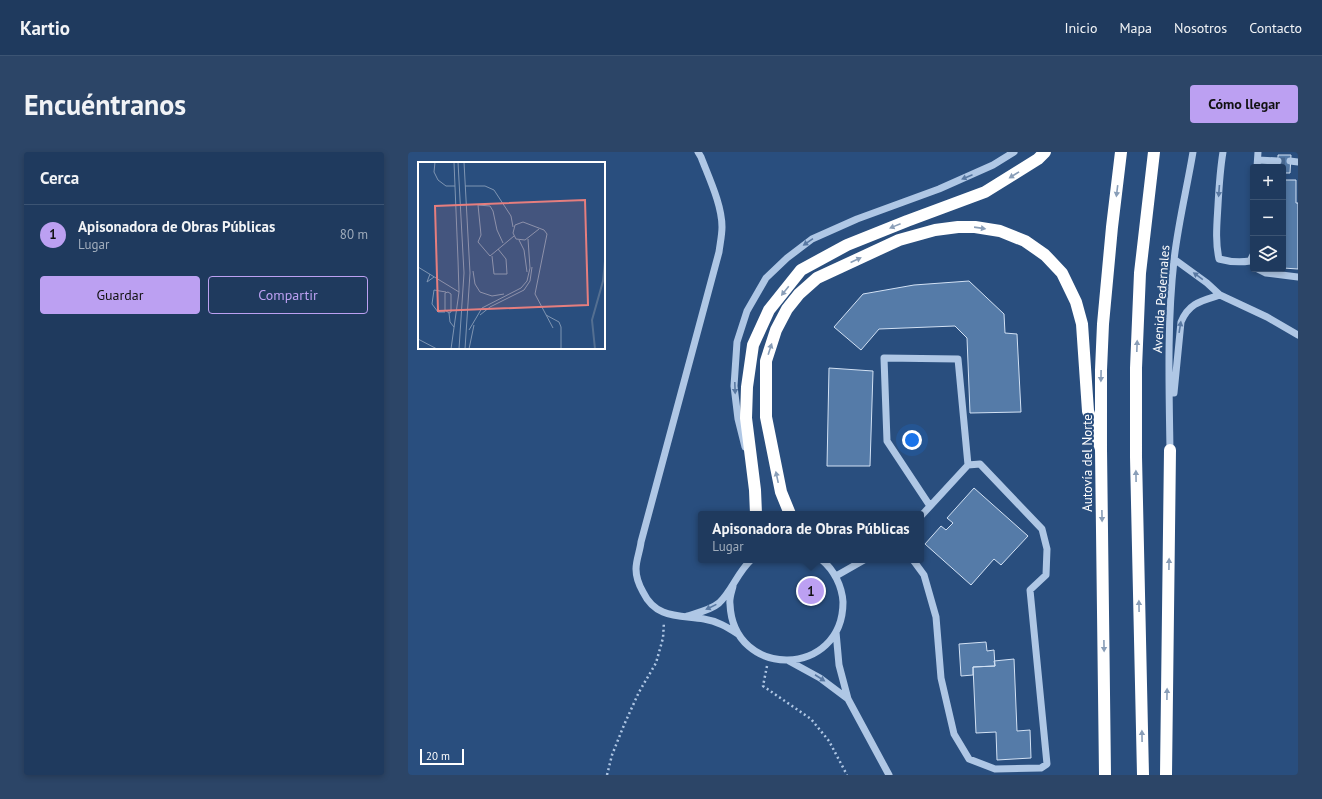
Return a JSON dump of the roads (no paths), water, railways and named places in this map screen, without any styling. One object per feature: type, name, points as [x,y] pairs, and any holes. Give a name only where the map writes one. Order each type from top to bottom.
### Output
[{"type":"highway","points":[[756,511],[746,418],[747,387],[753,344],[769,310],[802,270],[848,245],[985,192],[1038,159],[1045,152]]},
{"type":"highway","name":"Autovía del Norte","points":[[1105,775],[1101,449],[1103,324],[1121,152]]},
{"type":"highway","points":[[1143,775],[1136,457],[1136,368],[1140,273],[1154,152]]},
{"type":"highway","points":[[789,511],[780,492],[766,417],[766,361],[776,330],[787,309],[799,294],[818,278],[899,240],[935,230],[958,227],[975,227],[1000,231],[1024,241],[1045,255],[1062,273],[1076,302],[1082,324],[1088,411],[1101,449]]},
{"type":"highway","points":[[1166,775],[1170,450]]},
{"type":"street","points":[[698,152],[714,192],[721,215],[722,228],[719,252],[641,542],[636,568],[637,581],[646,599],[656,609],[665,614],[705,619],[723,625],[738,634]]},
{"type":"street","points":[[753,483],[738,419],[734,386],[737,342],[747,311],[766,278],[787,258],[812,239],[857,219],[939,189],[993,165],[1014,152]]},
{"type":"street","name":"Avenida Pedernales","points":[[1170,450],[1169,350],[1172,284],[1174,259],[1193,152]]},
{"type":"street","points":[[1223,152],[1216,233],[1219,258],[1229,262],[1239,263],[1250,260]]},
{"type":"street","points":[[1258,152],[1258,164],[1278,161]]},
{"type":"street","points":[[1174,259],[1207,283],[1220,295],[1267,317],[1298,335]]},
{"type":"street","points":[[1266,272],[1298,277]]},
{"type":"street","points":[[1170,450],[1176,356],[1181,322],[1185,313],[1193,305],[1220,295]]},
{"type":"street","points":[[930,506],[887,441],[884,358],[958,359],[968,465]]},
{"type":"street","points":[[915,563],[924,575],[936,617],[941,678],[954,734],[970,759],[995,769],[1040,768],[1046,764],[1030,590],[1046,575],[1047,550],[1042,529],[980,464],[968,465],[924,513]]},
{"type":"street","points":[[748,563],[738,575],[733,586],[730,602],[731,618],[738,634],[746,644],[757,653],[770,658],[789,661],[820,678],[848,699]]},
{"type":"street","points":[[789,661],[803,658],[816,652],[828,643],[836,632],[843,614],[842,594],[836,576],[825,563]]},
{"type":"street","points":[[836,576],[859,563]]},
{"type":"street","points":[[683,617],[719,603],[733,586]]},
{"type":"street","points":[[836,632],[839,665],[848,699],[889,775]]},
{"type":"tunnel","points":[[1278,161],[1290,161]]},
{"type":"place","name":"Apisonadora de Obras Públicas","points":[[811,591]]}]
